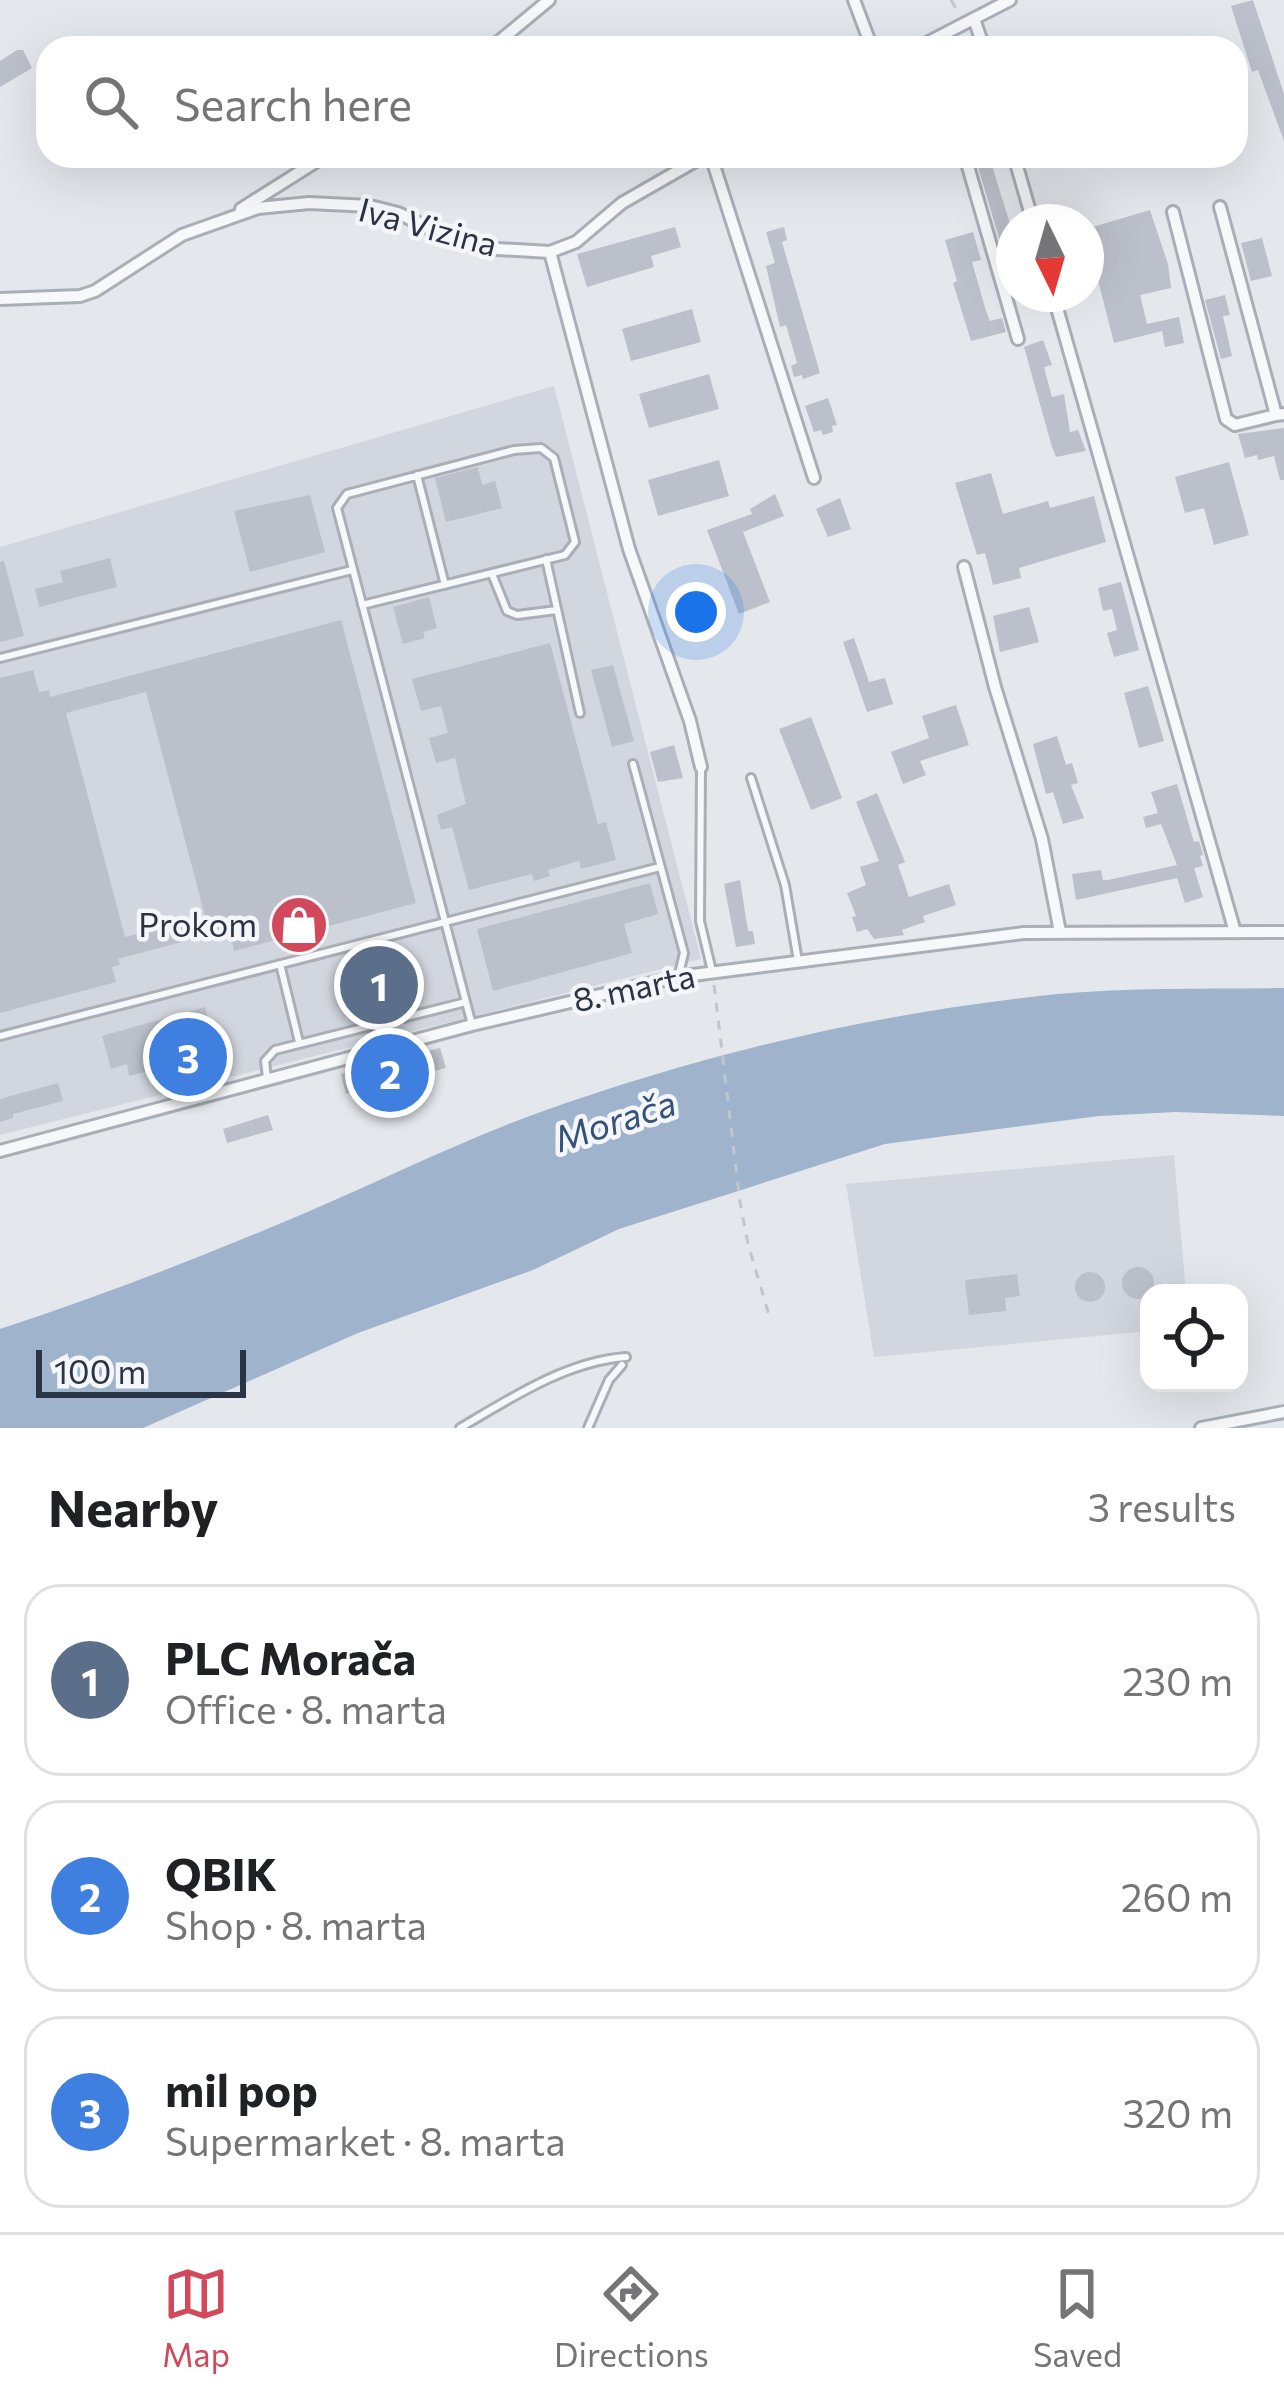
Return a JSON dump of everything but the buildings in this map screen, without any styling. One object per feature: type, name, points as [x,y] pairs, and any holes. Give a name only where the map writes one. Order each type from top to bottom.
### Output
[{"type":"street","points":[[505,36],[549,0]]},
{"type":"street","points":[[854,0],[868,36]]},
{"type":"street","points":[[946,36],[1010,0]]},
{"type":"street","points":[[974,19],[980,36]]},
{"type":"street","points":[[226,218],[306,168]]},
{"type":"street","points":[[686,168],[622,203],[576,242],[550,252],[629,549],[685,704],[701,767]]},
{"type":"street","points":[[712,168],[814,478]]},
{"type":"street","points":[[968,168],[1018,339]]},
{"type":"street","points":[[1017,168],[1028,204]]},
{"type":"street","name":"Iva Vizina","points":[[0,299],[80,296],[168,243],[226,218],[258,208],[310,203],[370,206],[398,213],[465,244],[550,252]]},
{"type":"street","points":[[1173,212],[1226,419],[1235,424],[1280,415],[1220,207]]},
{"type":"street","points":[[1058,312],[1235,932]]},
{"type":"street","points":[[964,567],[1042,839],[1060,932]]},
{"type":"street","name":"8. marta","points":[[0,1150],[472,1025],[712,971],[1060,932],[1284,932]]},
{"type":"street","points":[[1201,1428],[1284,1412]]},
{"type":"lane","points":[[362,605],[566,555],[575,542],[554,458],[541,448],[514,450],[347,494],[337,508],[353,569],[362,605],[444,923],[472,1025]]},
{"type":"lane","points":[[417,475],[445,585]]},
{"type":"lane","points":[[546,560],[580,712]]},
{"type":"lane","points":[[0,658],[353,569]]},
{"type":"lane","points":[[492,573],[506,611],[517,615],[557,610]]},
{"type":"lane","points":[[633,764],[684,953],[677,977]]},
{"type":"lane","points":[[701,767],[700,921],[712,971]]},
{"type":"lane","points":[[752,778],[785,885],[797,961]]},
{"type":"lane","points":[[0,1036],[660,868]]},
{"type":"lane","points":[[280,964],[300,1042]]},
{"type":"lane","points":[[267,1080],[268,1054],[466,1002]]},
{"type":"lane","points":[[460,1428],[574,1367],[599,1359],[624,1361],[609,1380],[588,1428]]},
{"type":"path","points":[[712,971],[740,1202],[770,1315]]},
{"type":"shaded area","points":[[554,386],[701,959],[0,1135],[0,547]]},
{"type":"shaded area","points":[[1174,1155],[1185,1284],[1140,1284],[1140,1332],[874,1357],[846,1184]]},
{"type":"water","name":"Morača","points":[[1284,988],[1284,1116],[1176,1112],[1099,1116],[885,1144],[619,1229],[533,1270],[358,1333],[143,1428],[0,1428],[0,1329],[116,1289],[479,1136],[601,1091],[794,1038],[991,1002],[1142,989]]},
{"type":"place","name":"Prokom","points":[[299,925]]},
{"type":"place","name":"PLC Morača","points":[[379,985]]},
{"type":"place","name":"mil pop","points":[[188,1057]]},
{"type":"place","name":"QBIK","points":[[390,1073]]}]
